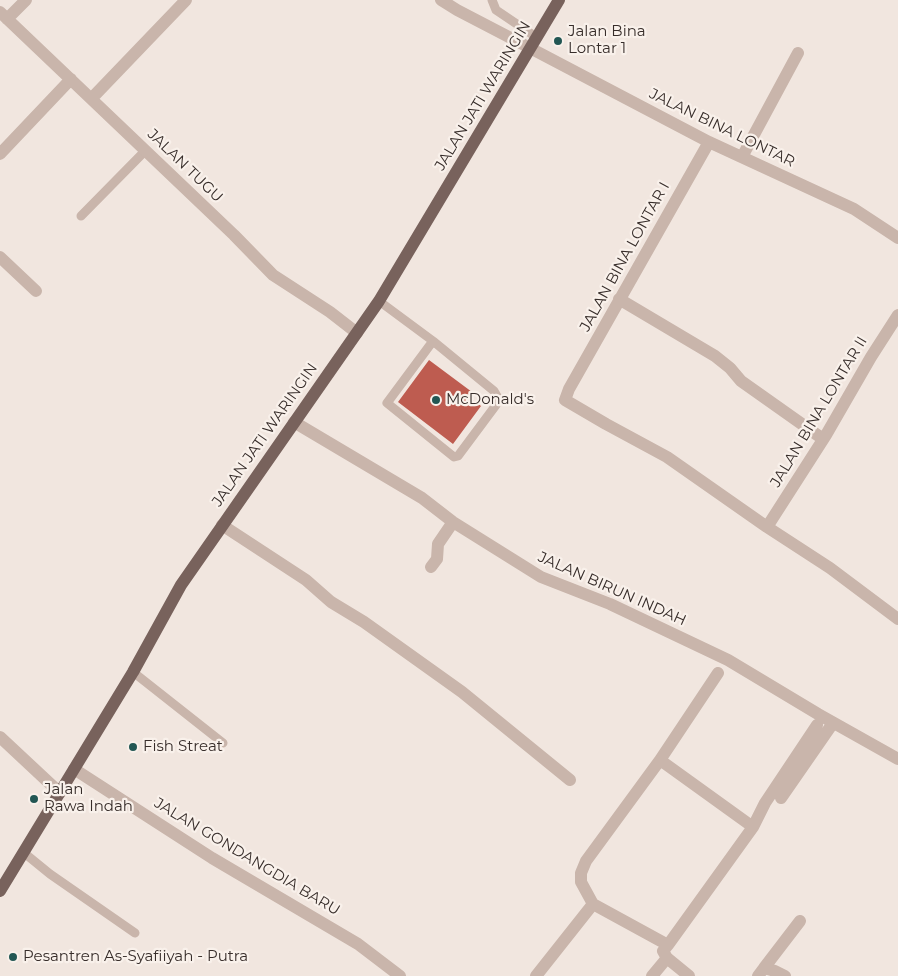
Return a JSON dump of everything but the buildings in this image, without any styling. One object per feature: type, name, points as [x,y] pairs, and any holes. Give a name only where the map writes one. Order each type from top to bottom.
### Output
[{"type":"main road","name":"JALAN JATI WARINGIN","points":[[0,891],[133,672],[181,585],[379,301],[559,0]]},
{"type":"street","points":[[4,15],[26,0]]},
{"type":"street","points":[[92,98],[186,0]]},
{"type":"street","name":"JALAN BINA LONTAR","points":[[441,0],[456,10],[533,43],[709,142],[854,209],[898,238]]},
{"type":"street","name":"JALAN TUGU","points":[[4,15],[234,234],[273,275],[330,312],[357,333]]},
{"type":"street","points":[[742,157],[798,53]]},
{"type":"street","points":[[0,154],[71,79]]},
{"type":"street","name":"JALAN BINA LONTAR I","points":[[709,142],[569,389],[565,400],[667,457],[767,527]]},
{"type":"street","points":[[0,257],[36,291]]},
{"type":"street","points":[[620,299],[715,356],[730,368],[741,381],[823,439]]},
{"type":"street","name":"JALAN BINA LONTAR II","points":[[767,527],[898,315]]},
{"type":"street","name":"JALAN BIRUN INDAH","points":[[294,422],[422,498],[453,522],[541,577],[610,604],[728,660],[898,759]]},
{"type":"street","points":[[431,567],[437,559],[438,544],[453,522]]},
{"type":"street","points":[[222,525],[306,580],[331,602],[364,622],[462,692],[570,780]]},
{"type":"street","points":[[767,527],[830,568],[898,619]]},
{"type":"street","points":[[668,945],[593,904],[582,882],[581,873],[586,861],[660,760],[718,673]]},
{"type":"street","points":[[781,798],[834,723]]},
{"type":"street","points":[[689,976],[667,958],[663,951],[753,827],[765,803],[817,725]]},
{"type":"street","points":[[0,737],[60,793]]},
{"type":"street","points":[[660,760],[753,827]]},
{"type":"street","name":"JALAN GONDANGDIA BARU","points":[[74,769],[212,858],[358,944],[400,976]]},
{"type":"street","points":[[536,976],[593,904]]},
{"type":"street","points":[[761,972],[800,921]]},
{"type":"street","points":[[652,976],[667,958]]},
{"type":"street","points":[[761,972],[775,971],[785,976]]},
{"type":"lane","points":[[492,0],[496,10],[533,43]]},
{"type":"lane","points":[[81,216],[145,151]]},
{"type":"lane","points":[[379,301],[434,341],[494,391],[497,396],[496,405],[458,456],[454,457],[387,403],[434,341]]},
{"type":"lane","points":[[133,672],[223,743]]},
{"type":"lane","points":[[23,852],[50,874],[135,933]]},
{"type":"place","name":"Jalan Bina Lontar 1","points":[[558,41]]},
{"type":"place","name":"McDonald's","points":[[436,400]]},
{"type":"place","name":"Fish Streat","points":[[133,747]]},
{"type":"place","name":"Jalan Rawa Indah","points":[[34,799]]},
{"type":"place","name":"Pesantren As-Syafiiyah - Putra","points":[[13,957]]}]
